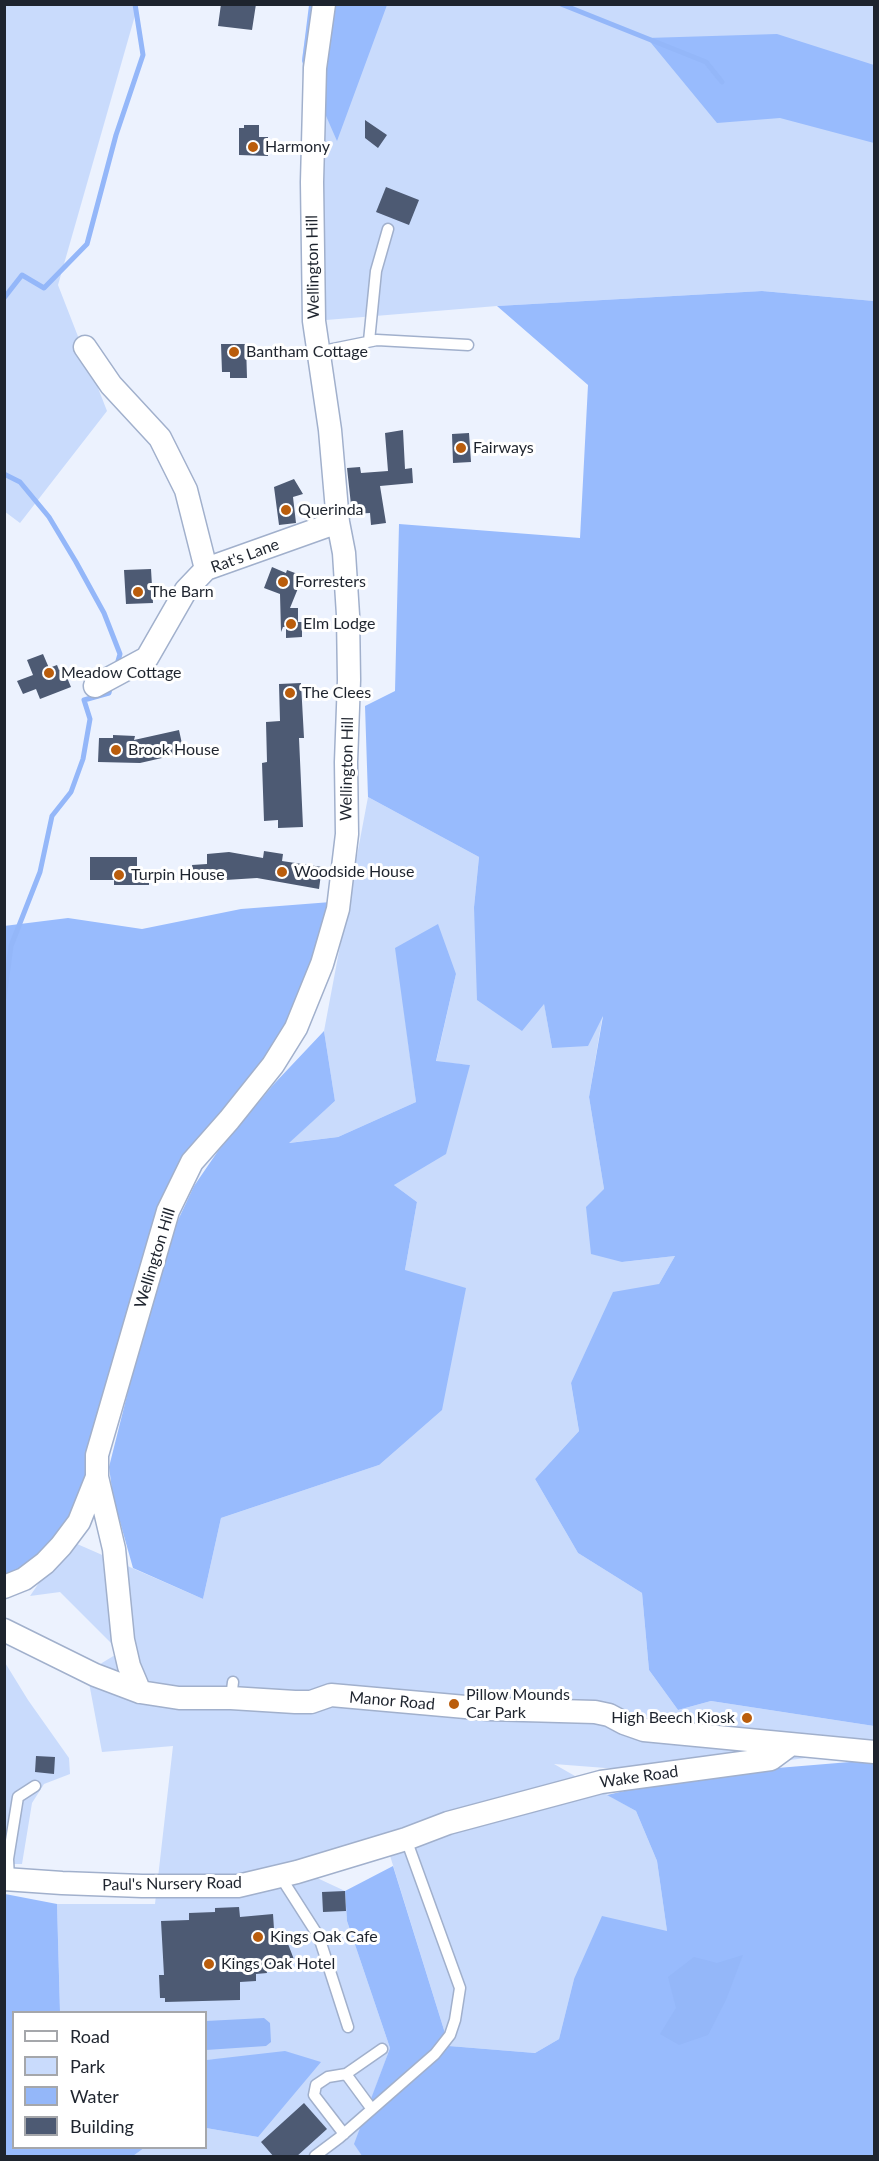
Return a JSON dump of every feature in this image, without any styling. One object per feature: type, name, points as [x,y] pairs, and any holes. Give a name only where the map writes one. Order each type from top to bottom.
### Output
[{"type":"street","name":"Wellington Hill","points":[[140,1692],[129,1666],[123,1640],[114,1549],[97,1477],[97,1455],[168,1211],[192,1162],[273,1065],[296,1028],[322,964],[338,909],[347,834],[346,762],[349,680],[344,553],[338,522],[330,430],[314,321],[312,182],[315,68],[324,4]]},
{"type":"street","points":[[84,347],[111,385],[160,438],[186,490],[206,569]]},
{"type":"street","name":"Rat's Lane","points":[[95,686],[147,658],[186,590],[206,569],[338,522]]},
{"type":"street","name":"Wellington Hill","points":[[4,1587],[24,1579],[45,1563],[61,1546],[79,1522],[97,1477]]},
{"type":"street","name":"Manor Road","points":[[4,1630],[95,1675],[140,1692],[179,1698],[232,1690],[295,1702],[311,1701],[331,1695],[488,1709],[595,1712],[609,1715],[644,1730],[790,1745]]},
{"type":"street","points":[[790,1745],[874,1752]]},
{"type":"street","name":"Wake Road","points":[[406,1839],[448,1823],[601,1782],[771,1759],[790,1745]]},
{"type":"street","name":"Paul's Nursery Road","points":[[7,1879],[180,1887],[238,1886],[406,1839]]},
{"type":"lane","points":[[369,341],[376,271],[388,229]]},
{"type":"lane","points":[[318,352],[377,340],[468,345]]},
{"type":"lane","points":[[7,1879],[8,1858],[18,1797],[35,1786]]},
{"type":"lane","points":[[315,2157],[435,2054],[450,2035],[455,2020],[460,1988],[406,1839]]},
{"type":"lane","points":[[280,1876],[319,1937],[348,2027]]},
{"type":"lane","points":[[344,2134],[314,2095],[316,2085],[328,2077],[346,2074],[382,2049]]},
{"type":"lane","points":[[346,2074],[371,2108]]},
{"type":"green space","points":[[4,5],[138,5],[58,285],[107,411],[20,523],[4,511]]},
{"type":"green space","points":[[310,5],[874,5],[874,301],[762,291],[497,306],[314,321],[302,59]]},
{"type":"green space","points":[[368,797],[479,857],[474,907],[544,1003],[552,1048],[603,1013],[589,1097],[604,1189],[622,1262],[675,1256],[659,1284],[571,1383],[579,1431],[535,1479],[578,1553],[642,1593],[649,1670],[678,1710],[711,1701],[874,1726],[874,1749],[683,1774],[554,1764],[636,1811],[657,1861],[667,1931],[574,1979],[559,2039],[535,2053],[449,2046],[387,1846],[315,1877],[345,1891],[347,1921],[390,2048],[355,2144],[362,2156],[133,2156],[143,2149],[207,2149],[207,2128],[258,2137],[221,2059],[207,2060],[207,2011],[60,2011],[57,1904],[155,1904],[173,1746],[102,1752],[87,1672],[120,1652],[60,1592],[30,1596],[68,1540],[203,1599],[221,1518],[379,1465],[405,1270],[417,1202],[394,1185],[470,1065],[436,1062],[456,974],[396,948],[416,1102],[338,1137],[288,1143],[335,1101],[324,1031]]},
{"type":"green space","points":[[4,1661],[69,1758],[70,1774],[44,1784],[32,1803],[22,1864],[5,1864]]},
{"type":"shaded area","points":[[309,5],[387,5],[337,141],[302,61]]},
{"type":"shaded area","points":[[777,34],[874,65],[874,143],[780,118],[717,123],[647,38]]},
{"type":"shaded area","points":[[762,291],[874,301],[874,1726],[711,1701],[678,1710],[649,1670],[642,1593],[578,1553],[535,1479],[579,1431],[571,1383],[613,1292],[659,1284],[675,1256],[622,1262],[591,1254],[586,1207],[604,1189],[589,1097],[603,1016],[588,1046],[552,1048],[544,1004],[522,1031],[477,1000],[474,907],[479,857],[368,797],[365,706],[395,691],[399,524],[580,538],[588,385],[497,306]]},
{"type":"shaded area","points":[[331,902],[291,1029],[177,1178],[84,1496],[68,1535],[4,1583],[4,926],[68,918],[142,929],[241,909]]},
{"type":"shaded area","points":[[438,924],[456,974],[436,1061],[470,1065],[446,1154],[394,1185],[417,1202],[405,1270],[466,1288],[442,1410],[379,1465],[221,1518],[203,1599],[133,1568],[113,1497],[109,1467],[163,1252],[194,1186],[218,1151],[273,1085],[324,1031],[335,1101],[289,1143],[338,1137],[416,1102],[395,948]]},
{"type":"shaded area","points":[[874,1760],[874,2156],[362,2156],[354,2144],[390,2048],[347,1921],[345,1891],[393,1866],[449,2046],[535,2053],[559,2039],[574,1979],[602,1916],[667,1931],[657,1861],[636,1811],[607,1795],[693,1775]]},
{"type":"shaded area","points":[[5,1894],[57,1904],[60,2011],[12,2011],[12,2149],[143,2149],[133,2156],[5,2156]]},
{"type":"shaded area","points":[[285,2051],[321,2062],[258,2137],[207,2128],[207,2060]]},
{"type":"water","points":[[743,1955],[726,2000],[708,2035],[679,2045],[660,2034],[676,2008],[668,1977],[694,1957],[717,1963]]},
{"type":"water","points":[[264,2018],[270,2023],[271,2042],[266,2046],[207,2050],[207,2021]]},
{"type":"building","points":[[221,4],[256,4],[252,30],[218,26]]},
{"type":"building","points":[[365,120],[387,135],[378,148],[365,138]]},
{"type":"building","name":"Harmony","points":[[244,125],[259,125],[259,137],[268,137],[268,156],[239,155],[239,128],[244,128]]},
{"type":"building","points":[[386,187],[419,200],[409,225],[376,212]]},
{"type":"building","name":"Bantham Cottage","points":[[221,344],[246,344],[247,378],[230,378],[230,372],[222,372]]},
{"type":"building","points":[[403,430],[405,469],[412,468],[413,483],[380,486],[386,523],[371,525],[370,513],[352,514],[347,468],[360,467],[361,473],[388,471],[385,433]]},
{"type":"building","name":"Fairways","points":[[469,433],[471,462],[453,463],[452,434]]},
{"type":"building","name":"Querinda","points":[[294,479],[303,494],[293,497],[296,523],[279,525],[274,487]]},
{"type":"building","points":[[272,567],[286,573],[287,570],[303,576],[290,608],[298,608],[298,622],[302,622],[302,637],[286,638],[286,627],[283,627],[281,632],[280,594],[264,588]]},
{"type":"building","name":"The Barn","points":[[151,569],[153,603],[126,604],[124,570]]},
{"type":"building","name":"Meadow Cottage","points":[[43,654],[49,668],[57,665],[59,670],[63,668],[71,687],[40,699],[36,689],[23,694],[17,681],[33,675],[27,660]]},
{"type":"building","points":[[301,683],[304,738],[299,738],[303,827],[278,828],[278,820],[264,821],[262,763],[267,762],[266,722],[280,721],[279,684]]},
{"type":"building","points":[[179,730],[184,753],[140,763],[98,762],[99,738],[113,738],[113,735],[135,736],[134,740]]},
{"type":"building","points":[[264,851],[283,854],[282,861],[322,867],[319,889],[257,878],[194,882],[192,865],[207,864],[207,854],[229,852],[263,858]]},
{"type":"building","name":"Turpin House","points":[[90,857],[137,857],[137,870],[149,870],[149,885],[114,885],[114,880],[90,880]]},
{"type":"building","points":[[36,1756],[55,1757],[54,1774],[35,1772]]},
{"type":"building","points":[[345,1891],[346,1911],[323,1912],[322,1892]]},
{"type":"building","name":"Kings Oak Hotel","points":[[239,1907],[240,1917],[273,1914],[275,1944],[288,1944],[295,1962],[266,1965],[267,1973],[256,1974],[256,1981],[240,1982],[240,2000],[165,2002],[165,1998],[160,1998],[159,1975],[164,1975],[161,1921],[189,1920],[189,1913],[215,1912],[215,1908]]},
{"type":"building","points":[[304,2103],[327,2129],[296,2157],[274,2157],[261,2142]]},
{"type":"waterway","points":[[4,298],[22,275],[44,288],[87,244],[116,135],[143,55],[135,4]]},
{"type":"waterway","points":[[561,4],[706,62],[722,82]]},
{"type":"waterway","points":[[4,474],[20,482],[49,517],[76,562],[104,613],[120,654],[116,668]]},
{"type":"waterway","points":[[4,998],[11,946],[40,872],[52,816],[71,792],[83,759],[90,719],[84,700],[109,693],[111,685]]},
{"type":"place","name":"Harmony","points":[[253,147]]},
{"type":"place","name":"Bantham Cottage","points":[[234,352]]},
{"type":"place","name":"Fairways","points":[[461,448]]},
{"type":"place","name":"Querinda","points":[[286,510]]},
{"type":"place","name":"Forresters","points":[[283,582]]},
{"type":"place","name":"The Barn","points":[[138,592]]},
{"type":"place","name":"Elm Lodge","points":[[291,624]]},
{"type":"place","name":"Meadow Cottage","points":[[49,673]]},
{"type":"place","name":"The Clees","points":[[290,693]]},
{"type":"place","name":"Brook House","points":[[116,750]]},
{"type":"place","name":"Woodside House","points":[[282,872]]},
{"type":"place","name":"Turpin House","points":[[119,875]]},
{"type":"place","name":"Pillow Mounds Car Park","points":[[454,1704]]},
{"type":"place","name":"High Beech Kiosk","points":[[747,1718]]},
{"type":"place","name":"Kings Oak Cafe","points":[[258,1937]]},
{"type":"place","name":"Kings Oak Hotel","points":[[209,1964]]}]
